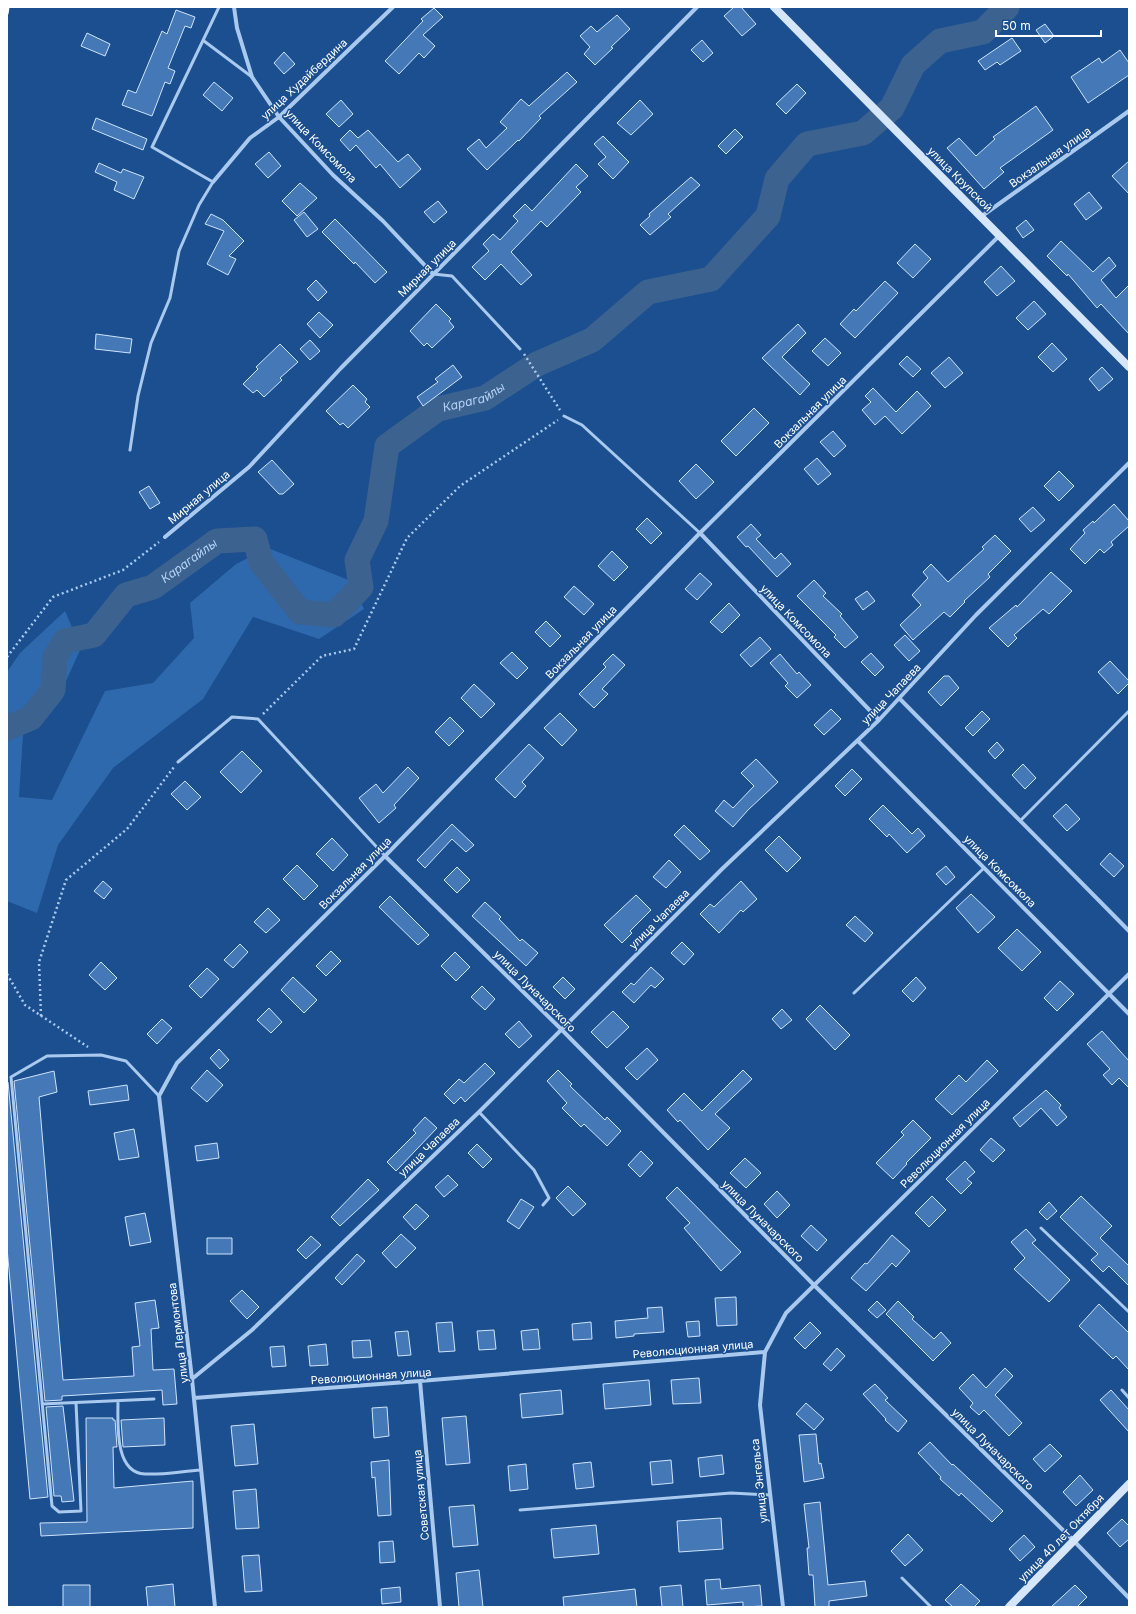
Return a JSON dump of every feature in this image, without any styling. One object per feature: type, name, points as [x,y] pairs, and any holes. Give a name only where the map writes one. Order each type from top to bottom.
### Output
[{"type":"main road","name":"улица Крупской","points":[[774,7],[982,216],[1129,367]]},
{"type":"main road","name":"улица 40 лет Октября","points":[[1009,1607],[1129,1484]]},
{"type":"street","name":"улица Комсомола","points":[[234,7],[237,28],[252,77],[279,117],[333,175],[383,221],[434,274]]},
{"type":"street","name":"улица Худайбердина","points":[[213,182],[250,138],[279,117],[393,7]]},
{"type":"street","name":"Мирная улица","points":[[165,537],[249,467],[342,368],[697,7]]},
{"type":"street","name":"Вокзальная улица","points":[[982,216],[1129,111]]},
{"type":"street","name":"Вокзальная улица","points":[[159,1096],[177,1063],[385,856],[700,533],[1000,235]]},
{"type":"street","name":"улица Чапаева","points":[[192,1379],[252,1330],[479,1112],[722,870],[858,741],[900,699],[976,616],[1129,463]]},
{"type":"street","name":"улица Комсомола","points":[[700,533],[879,720]]},
{"type":"street","points":[[900,699],[1129,931]]},
{"type":"street","name":"улица Комсомола","points":[[858,741],[1129,1014]]},
{"type":"street","name":"улица Луначарского","points":[[385,856],[562,1029],[814,1285],[1074,1541],[1129,1598]]},
{"type":"street","name":"Революционная улица","points":[[194,1398],[420,1381],[765,1352],[786,1313],[1129,974]]},
{"type":"street","name":"улица Лермонтова","points":[[159,1096],[192,1379],[215,1607]]},
{"type":"street","name":"улица Энгельса","points":[[765,1352],[760,1405],[783,1607]]},
{"type":"street","name":"Советская улица","points":[[420,1381],[440,1607]]},
{"type":"lane","points":[[130,450],[138,396],[151,343],[170,298],[179,250],[199,205],[213,182],[152,147],[219,7]]},
{"type":"lane","points":[[204,41],[252,77]]},
{"type":"lane","points":[[434,274],[452,276],[520,349]]},
{"type":"lane","points":[[564,416],[582,426],[700,533]]},
{"type":"lane","points":[[1020,821],[1129,711]]},
{"type":"lane","points":[[178,762],[232,718],[258,719],[385,856]]},
{"type":"lane","points":[[854,993],[984,868]]},
{"type":"lane","points":[[76,1404],[81,1511],[59,1512],[52,1506],[11,1077],[47,1056],[101,1054],[126,1061],[159,1096]]},
{"type":"lane","points":[[479,1112],[534,1170],[548,1198],[543,1205]]},
{"type":"lane","points":[[1041,1228],[1129,1312]]},
{"type":"lane","points":[[1122,1390],[1129,1398]]},
{"type":"lane","points":[[42,1404],[76,1404],[154,1399]]},
{"type":"lane","points":[[118,1401],[119,1442],[122,1456],[131,1469],[144,1474],[201,1470]]},
{"type":"lane","points":[[520,1510],[731,1493],[770,1495]]},
{"type":"lane","points":[[902,1578],[931,1607]]},
{"type":"path","points":[[258,719],[322,656],[354,648],[406,538],[460,486],[564,416],[520,349]]},
{"type":"path","points":[[7,656],[53,597],[123,570],[165,537]]},
{"type":"path","points":[[42,1016],[40,962],[66,880],[128,829],[178,762]]},
{"type":"path","points":[[7,974],[24,1005],[101,1054]]},
{"type":"shaded area","points":[[268,548],[351,581],[364,609],[319,639],[253,617],[203,699],[113,768],[58,845],[37,913],[7,901],[7,672],[20,653],[65,611],[81,648],[62,690],[23,735],[19,797],[52,800],[105,691],[153,683],[194,638],[190,603],[236,564]]},
{"type":"building","points":[[734,7],[741,7],[756,24],[742,36],[724,16]]},
{"type":"building","points":[[434,8],[443,17],[423,35],[435,46],[424,58],[419,53],[399,74],[385,61],[423,21],[421,19]]},
{"type":"building","points":[[176,10],[195,17],[191,28],[185,26],[168,68],[175,71],[170,84],[165,82],[152,116],[122,105],[128,90],[136,93],[162,31],[167,34]]},
{"type":"building","points":[[617,15],[630,29],[595,65],[584,54],[590,47],[580,36],[591,26],[597,32]]},
{"type":"building","points":[[1045,24],[1054,36],[1045,43],[1036,30]]},
{"type":"building","points":[[87,33],[110,44],[105,56],[81,46]]},
{"type":"building","points":[[1012,38],[1021,51],[1000,65],[997,62],[985,70],[978,61]]},
{"type":"building","points":[[702,40],[713,53],[703,62],[691,50]]},
{"type":"building","points":[[1120,50],[1129,63],[1129,75],[1088,103],[1071,77],[1099,58],[1102,63]]},
{"type":"building","points":[[284,52],[295,64],[284,74],[274,63]]},
{"type":"building","points":[[567,72],[577,82],[539,116],[541,118],[519,141],[518,140],[487,170],[467,149],[479,139],[486,148],[507,128],[500,122],[521,99],[529,106]]},
{"type":"building","points":[[214,82],[233,98],[222,111],[203,95]]},
{"type":"building","points":[[797,84],[806,93],[786,114],[776,104]]},
{"type":"building","points":[[341,100],[353,114],[339,127],[326,114]]},
{"type":"building","points":[[640,100],[653,114],[631,135],[617,123]]},
{"type":"building","points":[[1036,106],[1053,130],[1000,168],[1004,172],[984,189],[947,148],[959,138],[976,156],[995,139],[993,137]]},
{"type":"building","points":[[96,118],[147,139],[143,150],[92,129]]},
{"type":"building","points":[[735,129],[743,137],[726,154],[718,146]]},
{"type":"building","points":[[350,130],[358,138],[368,130],[398,162],[408,154],[421,169],[400,188],[380,164],[376,168],[356,145],[350,151],[340,140]]},
{"type":"building","points":[[603,136],[629,162],[613,179],[598,164],[606,157],[594,144]]},
{"type":"building","points":[[269,152],[281,166],[268,178],[255,164]]},
{"type":"building","points":[[1129,161],[1129,194],[1112,176]]},
{"type":"building","points":[[99,163],[121,173],[123,169],[144,177],[134,199],[114,190],[117,182],[95,172]]},
{"type":"building","points":[[576,164],[588,176],[576,187],[581,192],[547,227],[541,221],[511,252],[532,275],[521,285],[501,264],[485,280],[472,267],[489,251],[483,244],[493,234],[500,240],[518,221],[513,216],[525,204],[532,211]]},
{"type":"building","points":[[691,177],[700,185],[668,214],[671,217],[650,235],[640,225],[650,216],[649,214]]},
{"type":"building","points":[[300,183],[317,198],[297,216],[282,201]]},
{"type":"building","points":[[1089,192],[1102,208],[1086,220],[1074,204]]},
{"type":"building","points":[[438,201],[447,212],[434,223],[424,212]]},
{"type":"building","points":[[304,212],[318,229],[307,237],[294,220]]},
{"type":"building","points":[[211,214],[223,220],[244,241],[229,256],[236,259],[228,275],[207,264],[224,231],[205,224]]},
{"type":"building","points":[[335,219],[387,272],[375,283],[355,262],[354,264],[322,232]]},
{"type":"building","points":[[1026,220],[1034,230],[1023,238],[1016,228]]},
{"type":"building","points":[[1061,241],[1093,272],[1109,257],[1116,266],[1101,280],[1116,298],[1129,285],[1129,334],[1101,304],[1097,308],[1068,274],[1067,276],[1047,256]]},
{"type":"building","points":[[915,244],[931,259],[913,278],[897,263]]},
{"type":"building","points":[[1001,266],[1015,281],[997,296],[984,282]]},
{"type":"building","points":[[316,280],[327,292],[318,301],[307,289]]},
{"type":"building","points":[[885,281],[898,293],[855,338],[840,324],[854,309],[856,311]]},
{"type":"building","points":[[1034,301],[1046,314],[1028,330],[1016,318]]},
{"type":"building","points":[[436,304],[451,319],[449,321],[454,327],[432,348],[427,343],[424,346],[410,331]]},
{"type":"building","points":[[319,312],[333,325],[320,338],[307,324]]},
{"type":"building","points":[[798,324],[806,333],[782,357],[810,384],[800,395],[762,358]]},
{"type":"building","points":[[96,334],[132,339],[130,353],[95,349]]},
{"type":"building","points":[[825,338],[841,353],[828,366],[812,351]]},
{"type":"building","points":[[310,340],[320,351],[310,360],[300,349]]},
{"type":"building","points":[[1052,343],[1067,359],[1053,372],[1038,357]]},
{"type":"building","points":[[280,344],[298,362],[280,378],[282,380],[264,397],[257,390],[253,393],[243,384],[258,369],[256,367]]},
{"type":"building","points":[[907,356],[921,369],[913,377],[899,364]]},
{"type":"building","points":[[949,357],[963,373],[945,388],[931,373]]},
{"type":"building","points":[[453,365],[462,377],[423,406],[417,397],[438,382],[435,379]]},
{"type":"building","points":[[1102,367],[1113,379],[1099,391],[1089,379]]},
{"type":"building","points":[[353,385],[367,399],[365,402],[370,407],[348,428],[343,423],[340,425],[326,411]]},
{"type":"building","points":[[873,388],[896,412],[917,391],[931,406],[902,434],[885,416],[875,425],[862,410],[871,402],[865,396]]},
{"type":"building","points":[[754,408],[769,423],[736,456],[721,441]]},
{"type":"building","points":[[833,431],[846,446],[834,457],[820,442]]},
{"type":"building","points":[[817,458],[831,474],[818,485],[804,469]]},
{"type":"building","points":[[272,460],[294,484],[283,494],[279,494],[258,472]]},
{"type":"building","points":[[696,464],[714,482],[696,499],[679,481]]},
{"type":"building","points":[[1059,471],[1074,486],[1059,501],[1044,486]]},
{"type":"building","points":[[149,486],[160,503],[150,509],[139,492]]},
{"type":"building","points":[[1114,504],[1129,521],[1129,526],[1111,542],[1113,545],[1104,553],[1100,549],[1085,564],[1070,549],[1085,533],[1083,530],[1093,521],[1094,523]]},
{"type":"building","points":[[1033,507],[1045,520],[1031,532],[1019,519]]},
{"type":"building","points":[[647,518],[662,533],[651,544],[636,529]]},
{"type":"building","points":[[751,524],[761,535],[756,539],[775,559],[781,553],[791,564],[777,577],[748,546],[746,547],[737,537]]},
{"type":"building","points":[[995,535],[1011,551],[988,574],[990,577],[964,601],[965,602],[950,617],[944,612],[913,640],[900,625],[921,605],[912,595],[928,578],[923,572],[931,564],[948,582],[984,549],[982,547]]},
{"type":"building","points":[[612,551],[628,567],[614,581],[598,566]]},
{"type":"building","points":[[1051,572],[1072,591],[1049,614],[1043,609],[1014,635],[1017,638],[1008,647],[989,628],[1016,605],[1017,607]]},
{"type":"building","points":[[700,573],[712,584],[697,600],[685,589]]},
{"type":"building","points":[[814,580],[826,593],[823,596],[842,614],[840,616],[858,637],[845,648],[834,637],[836,635],[797,596]]},
{"type":"building","points":[[574,586],[594,604],[584,615],[564,597]]},
{"type":"building","points":[[867,591],[875,601],[863,610],[855,599]]},
{"type":"building","points":[[729,603],[740,615],[722,633],[710,622]]},
{"type":"building","points":[[546,621],[561,636],[550,647],[535,632]]},
{"type":"building","points":[[905,635],[920,651],[909,661],[894,645]]},
{"type":"building","points":[[760,637],[771,649],[751,667],[740,655]]},
{"type":"building","points":[[512,652],[528,668],[517,679],[500,663]]},
{"type":"building","points":[[871,653],[884,667],[875,676],[861,662]]},
{"type":"building","points":[[613,654],[625,665],[602,689],[608,694],[594,708],[579,694],[606,667],[603,664]]},
{"type":"building","points":[[780,654],[797,674],[799,672],[811,685],[797,698],[785,686],[788,683],[770,663]]},
{"type":"building","points":[[1110,661],[1129,681],[1129,683],[1118,694],[1098,672]]},
{"type":"building","points":[[944,676],[949,676],[959,688],[941,706],[928,692]]},
{"type":"building","points":[[474,684],[495,704],[481,718],[461,698]]},
{"type":"building","points":[[831,709],[841,719],[824,735],[814,725]]},
{"type":"building","points":[[982,711],[990,719],[973,736],[965,728]]},
{"type":"building","points":[[560,713],[577,730],[562,746],[544,728]]},
{"type":"building","points":[[450,717],[464,731],[449,746],[435,732]]},
{"type":"building","points":[[997,742],[1004,750],[995,759],[988,751]]},
{"type":"building","points":[[529,744],[544,758],[522,782],[526,786],[515,798],[495,779]]},
{"type":"building","points":[[242,751],[262,771],[241,793],[220,772]]},
{"type":"building","points":[[756,759],[778,782],[748,810],[733,827],[715,811],[724,800],[733,808],[754,786],[741,773]]},
{"type":"building","points":[[1023,764],[1036,778],[1025,789],[1012,775]]},
{"type":"building","points":[[408,767],[419,778],[394,805],[396,808],[379,823],[359,798],[376,784],[383,793]]},
{"type":"building","points":[[852,769],[862,779],[845,796],[835,786]]},
{"type":"building","points":[[185,781],[201,797],[187,810],[171,794]]},
{"type":"building","points":[[1066,804],[1080,819],[1067,831],[1053,816]]},
{"type":"building","points":[[883,805],[912,834],[918,828],[925,836],[907,853],[889,834],[887,837],[869,819]]},
{"type":"building","points":[[452,824],[474,845],[466,852],[452,839],[425,868],[417,860]]},
{"type":"building","points":[[684,825],[710,851],[700,860],[674,835]]},
{"type":"building","points":[[779,836],[801,858],[787,872],[765,850]]},
{"type":"building","points":[[332,838],[348,855],[333,871],[316,854]]},
{"type":"building","points":[[1110,853],[1124,866],[1114,877],[1100,864]]},
{"type":"building","points":[[669,860],[681,872],[666,888],[653,877]]},
{"type":"building","points":[[297,865],[318,886],[304,900],[283,879]]},
{"type":"building","points":[[946,866],[955,877],[946,885],[936,874]]},
{"type":"building","points":[[457,867],[470,880],[457,893],[444,880]]},
{"type":"building","points":[[103,881],[112,889],[104,899],[94,891]]},
{"type":"building","points":[[741,881],[757,899],[743,912],[741,910],[719,933],[700,914],[710,904],[714,907]]},
{"type":"building","points":[[971,894],[995,917],[978,933],[956,908]]},
{"type":"building","points":[[636,895],[651,910],[630,931],[632,933],[622,943],[604,925]]},
{"type":"building","points":[[390,896],[429,935],[418,945],[379,907]]},
{"type":"building","points":[[485,902],[501,917],[499,919],[520,941],[522,939],[538,953],[526,966],[472,916]]},
{"type":"building","points":[[268,908],[280,920],[266,933],[254,922]]},
{"type":"building","points":[[855,916],[873,933],[865,942],[846,925]]},
{"type":"building","points":[[1017,929],[1041,952],[1022,971],[998,948]]},
{"type":"building","points":[[682,942],[694,954],[684,965],[671,953]]},
{"type":"building","points":[[240,944],[248,952],[233,968],[224,960]]},
{"type":"building","points":[[331,951],[341,961],[326,976],[316,966]]},
{"type":"building","points":[[455,952],[470,967],[456,981],[441,966]]},
{"type":"building","points":[[101,962],[117,978],[105,990],[89,975]]},
{"type":"building","points":[[651,967],[664,979],[655,988],[651,985],[634,1003],[622,992],[631,983],[634,985]]},
{"type":"building","points":[[207,968],[219,979],[201,998],[189,986]]},
{"type":"building","points":[[293,977],[317,1000],[304,1013],[281,990]]},
{"type":"building","points":[[563,977],[575,989],[565,999],[553,987]]},
{"type":"building","points":[[916,977],[926,988],[913,1002],[902,991]]},
{"type":"building","points":[[1060,981],[1074,994],[1057,1011],[1044,998]]},
{"type":"building","points":[[482,986],[495,999],[485,1010],[471,997]]},
{"type":"building","points":[[820,1005],[850,1035],[835,1050],[806,1019]]},
{"type":"building","points":[[269,1008],[282,1022],[271,1033],[257,1020]]},
{"type":"building","points":[[782,1009],[792,1020],[781,1029],[772,1019]]},
{"type":"building","points":[[613,1011],[629,1027],[607,1048],[591,1032]]},
{"type":"building","points":[[162,1019],[172,1028],[157,1044],[147,1034]]},
{"type":"building","points":[[519,1021],[532,1036],[519,1048],[505,1034]]},
{"type":"building","points":[[1102,1031],[1129,1061],[1129,1088],[1119,1078],[1112,1085],[1103,1075],[1110,1069],[1087,1044]]},
{"type":"building","points":[[647,1048],[658,1060],[637,1080],[625,1068]]},
{"type":"building","points":[[219,1049],[229,1060],[220,1069],[210,1058]]},
{"type":"building","points":[[987,1060],[998,1071],[952,1115],[935,1099],[959,1075],[966,1082]]},
{"type":"building","points":[[485,1063],[495,1073],[465,1102],[461,1097],[454,1104],[444,1094],[459,1079],[464,1083]]},
{"type":"building","points":[[207,1070],[223,1085],[207,1102],[191,1088]]},
{"type":"building","points":[[558,1070],[572,1084],[570,1086],[605,1120],[607,1117],[621,1131],[607,1146],[584,1124],[581,1127],[562,1108],[567,1103],[547,1081]]},
{"type":"building","points":[[743,1070],[752,1079],[715,1114],[730,1128],[708,1150],[680,1120],[678,1122],[667,1110],[684,1093],[702,1111]]},
{"type":"building","points":[[54,1071],[57,1092],[39,1097],[63,1380],[134,1376],[132,1347],[140,1346],[135,1303],[155,1300],[159,1328],[151,1329],[153,1370],[174,1369],[177,1404],[163,1405],[162,1390],[62,1396],[62,1400],[45,1401],[14,1081]]},
{"type":"building","points":[[8,1082],[48,1497],[30,1499],[7,1248]]},
{"type":"building","points":[[127,1085],[129,1100],[90,1105],[88,1091]]},
{"type":"building","points":[[1046,1090],[1061,1105],[1059,1108],[1067,1117],[1057,1126],[1041,1108],[1020,1127],[1013,1118]]},
{"type":"building","points":[[425,1117],[437,1128],[396,1171],[387,1162],[416,1133],[413,1130]]},
{"type":"building","points":[[913,1120],[931,1138],[906,1163],[907,1164],[893,1179],[876,1163],[904,1135],[901,1132]]},
{"type":"building","points":[[134,1129],[139,1157],[119,1160],[114,1133]]},
{"type":"building","points":[[991,1138],[1005,1150],[993,1162],[980,1150]]},
{"type":"building","points":[[217,1143],[219,1158],[197,1161],[195,1146]]},
{"type":"building","points":[[477,1144],[492,1159],[483,1168],[468,1153]]},
{"type":"building","points":[[641,1151],[653,1163],[640,1177],[628,1165]]},
{"type":"building","points":[[745,1158],[761,1173],[746,1188],[730,1173]]},
{"type":"building","points":[[965,1161],[975,1172],[967,1179],[972,1183],[961,1194],[946,1179]]},
{"type":"building","points":[[448,1175],[458,1185],[444,1197],[435,1187]]},
{"type":"building","points":[[368,1179],[379,1190],[340,1226],[331,1217]]},
{"type":"building","points":[[568,1186],[586,1204],[573,1216],[556,1198]]},
{"type":"building","points":[[677,1187],[741,1252],[721,1271],[684,1228],[690,1223],[666,1198]]},
{"type":"building","points":[[777,1191],[790,1205],[777,1218],[764,1204]]},
{"type":"building","points":[[932,1196],[946,1210],[929,1227],[915,1213]]},
{"type":"building","points":[[1081,1196],[1112,1226],[1100,1238],[1129,1266],[1129,1286],[1109,1266],[1103,1272],[1091,1260],[1098,1254],[1060,1217]]},
{"type":"building","points":[[521,1199],[534,1207],[519,1229],[507,1221]]},
{"type":"building","points":[[1049,1202],[1057,1211],[1047,1220],[1039,1212]]},
{"type":"building","points":[[416,1204],[429,1216],[415,1230],[403,1217]]},
{"type":"building","points":[[145,1213],[151,1242],[130,1246],[125,1217]]},
{"type":"building","points":[[811,1225],[827,1240],[817,1251],[801,1236]]},
{"type":"building","points":[[1026,1229],[1036,1240],[1032,1243],[1070,1280],[1049,1302],[1014,1269],[1025,1258],[1011,1242]]},
{"type":"building","points":[[401,1234],[416,1248],[396,1268],[382,1253]]},
{"type":"building","points":[[892,1235],[910,1251],[896,1267],[892,1263],[866,1291],[851,1278],[865,1263],[867,1264]]},
{"type":"building","points":[[311,1236],[321,1245],[306,1259],[297,1250]]},
{"type":"building","points":[[207,1238],[232,1238],[232,1254],[207,1254]]},
{"type":"building","points":[[357,1254],[365,1261],[342,1285],[335,1278]]},
{"type":"building","points":[[242,1290],[259,1307],[247,1319],[230,1301]]},
{"type":"building","points":[[736,1297],[737,1325],[717,1326],[715,1298]]},
{"type":"building","points":[[877,1301],[886,1310],[877,1318],[868,1310]]},
{"type":"building","points":[[898,1301],[914,1317],[912,1319],[934,1339],[941,1332],[951,1343],[933,1361],[886,1314]]},
{"type":"building","points":[[1099,1304],[1129,1333],[1129,1370],[1116,1356],[1113,1359],[1079,1326]]},
{"type":"building","points":[[662,1307],[664,1332],[634,1334],[634,1336],[616,1338],[615,1321],[648,1318],[647,1308]]},
{"type":"building","points":[[699,1321],[700,1336],[688,1337],[686,1322]]},
{"type":"building","points":[[452,1322],[455,1351],[439,1352],[436,1323]]},
{"type":"building","points":[[591,1322],[592,1339],[573,1340],[572,1324]]},
{"type":"building","points":[[810,1322],[821,1333],[805,1349],[794,1338]]},
{"type":"building","points":[[538,1329],[540,1349],[523,1350],[521,1331]]},
{"type":"building","points":[[494,1330],[496,1349],[479,1350],[477,1331]]},
{"type":"building","points":[[408,1331],[411,1355],[398,1356],[395,1332]]},
{"type":"building","points":[[370,1340],[372,1357],[353,1358],[352,1341]]},
{"type":"building","points":[[326,1344],[328,1365],[310,1366],[308,1346]]},
{"type":"building","points":[[284,1346],[286,1366],[272,1367],[270,1347]]},
{"type":"building","points":[[837,1348],[845,1356],[831,1371],[823,1364]]},
{"type":"building","points":[[1005,1368],[1013,1376],[995,1395],[1022,1423],[1009,1436],[984,1410],[979,1415],[970,1407],[973,1403],[959,1388],[973,1374],[986,1388]]},
{"type":"building","points":[[699,1378],[701,1403],[673,1404],[671,1380]]},
{"type":"building","points":[[649,1380],[651,1405],[605,1409],[603,1384]]},
{"type":"building","points":[[875,1384],[888,1398],[885,1400],[907,1421],[898,1432],[885,1420],[886,1419],[863,1394]]},
{"type":"building","points":[[561,1390],[563,1414],[522,1418],[520,1394]]},
{"type":"building","points":[[1111,1390],[1129,1410],[1129,1432],[1100,1400]]},
{"type":"building","points":[[806,1403],[824,1419],[814,1430],[796,1414]]},
{"type":"building","points":[[63,1406],[74,1501],[62,1502],[61,1496],[54,1496],[46,1407]]},
{"type":"building","points":[[387,1407],[389,1436],[374,1438],[372,1408]]},
{"type":"building","points":[[466,1416],[470,1463],[446,1465],[442,1418]]},
{"type":"building","points":[[86,1418],[113,1418],[113,1420],[115,1420],[117,1447],[113,1447],[114,1488],[193,1481],[193,1528],[41,1536],[40,1523],[87,1522]]},
{"type":"building","points":[[164,1418],[165,1445],[123,1447],[121,1420]]},
{"type":"building","points":[[254,1424],[258,1464],[235,1466],[231,1426]]},
{"type":"building","points":[[816,1434],[819,1464],[821,1463],[824,1478],[804,1482],[799,1435]]},
{"type":"building","points":[[930,1442],[952,1465],[953,1464],[1003,1511],[992,1522],[961,1493],[959,1496],[940,1479],[941,1477],[918,1453]]},
{"type":"building","points":[[1050,1444],[1062,1456],[1045,1472],[1033,1459]]},
{"type":"building","points":[[722,1455],[724,1474],[700,1477],[698,1458]]},
{"type":"building","points":[[389,1460],[391,1515],[378,1516],[375,1477],[372,1478],[371,1462]]},
{"type":"building","points":[[671,1460],[673,1483],[652,1485],[650,1462]]},
{"type":"building","points":[[591,1462],[594,1487],[576,1489],[573,1464]]},
{"type":"building","points":[[526,1464],[528,1489],[510,1491],[508,1466]]},
{"type":"building","points":[[1080,1475],[1093,1490],[1076,1506],[1063,1492]]},
{"type":"building","points":[[256,1489],[259,1528],[236,1529],[233,1491]]},
{"type":"building","points":[[820,1502],[828,1585],[865,1581],[867,1596],[829,1601],[829,1607],[815,1607],[813,1575],[809,1575],[807,1548],[809,1548],[804,1504]]},
{"type":"building","points":[[474,1505],[478,1545],[453,1547],[449,1507]]},
{"type":"building","points":[[721,1518],[723,1549],[679,1552],[677,1521]]},
{"type":"building","points":[[1122,1519],[1129,1526],[1129,1539],[1120,1547],[1107,1533]]},
{"type":"building","points":[[596,1525],[599,1554],[554,1558],[551,1529]]},
{"type":"building","points":[[908,1534],[923,1550],[905,1566],[891,1551]]},
{"type":"building","points":[[1024,1535],[1035,1547],[1020,1561],[1009,1549]]},
{"type":"building","points":[[393,1541],[395,1562],[380,1563],[379,1542]]},
{"type":"building","points":[[259,1555],[262,1591],[245,1592],[242,1556]]},
{"type":"building","points":[[479,1570],[483,1607],[459,1607],[456,1573]]},
{"type":"building","points":[[720,1579],[721,1589],[760,1585],[762,1606],[743,1607],[743,1602],[707,1605],[705,1580]]},
{"type":"building","points":[[173,1584],[175,1607],[148,1607],[146,1587]]},
{"type":"building","points":[[961,1584],[980,1601],[974,1607],[953,1607],[945,1600]]},
{"type":"building","points":[[63,1585],[90,1585],[90,1607],[63,1607]]},
{"type":"building","points":[[681,1585],[683,1607],[662,1607],[660,1587]]},
{"type":"building","points":[[1075,1585],[1087,1597],[1077,1607],[1051,1607]]},
{"type":"building","points":[[400,1587],[401,1602],[382,1604],[381,1589]]},
{"type":"building","points":[[635,1589],[637,1607],[564,1607],[563,1597]]},
{"type":"waterway","name":"Карагайлы","points":[[7,728],[31,718],[53,690],[55,657],[65,641],[94,635],[126,595],[153,587],[217,541],[255,539],[261,562],[300,612],[334,615],[361,587],[357,560],[376,521],[387,446],[438,409],[485,398],[537,364],[592,340],[648,292],[711,279],[768,216],[777,179],[807,144],[863,133],[892,108],[913,65],[940,41],[983,32],[1007,7]]},
{"type":"railway","points":[[7,14],[8,7]]}]
